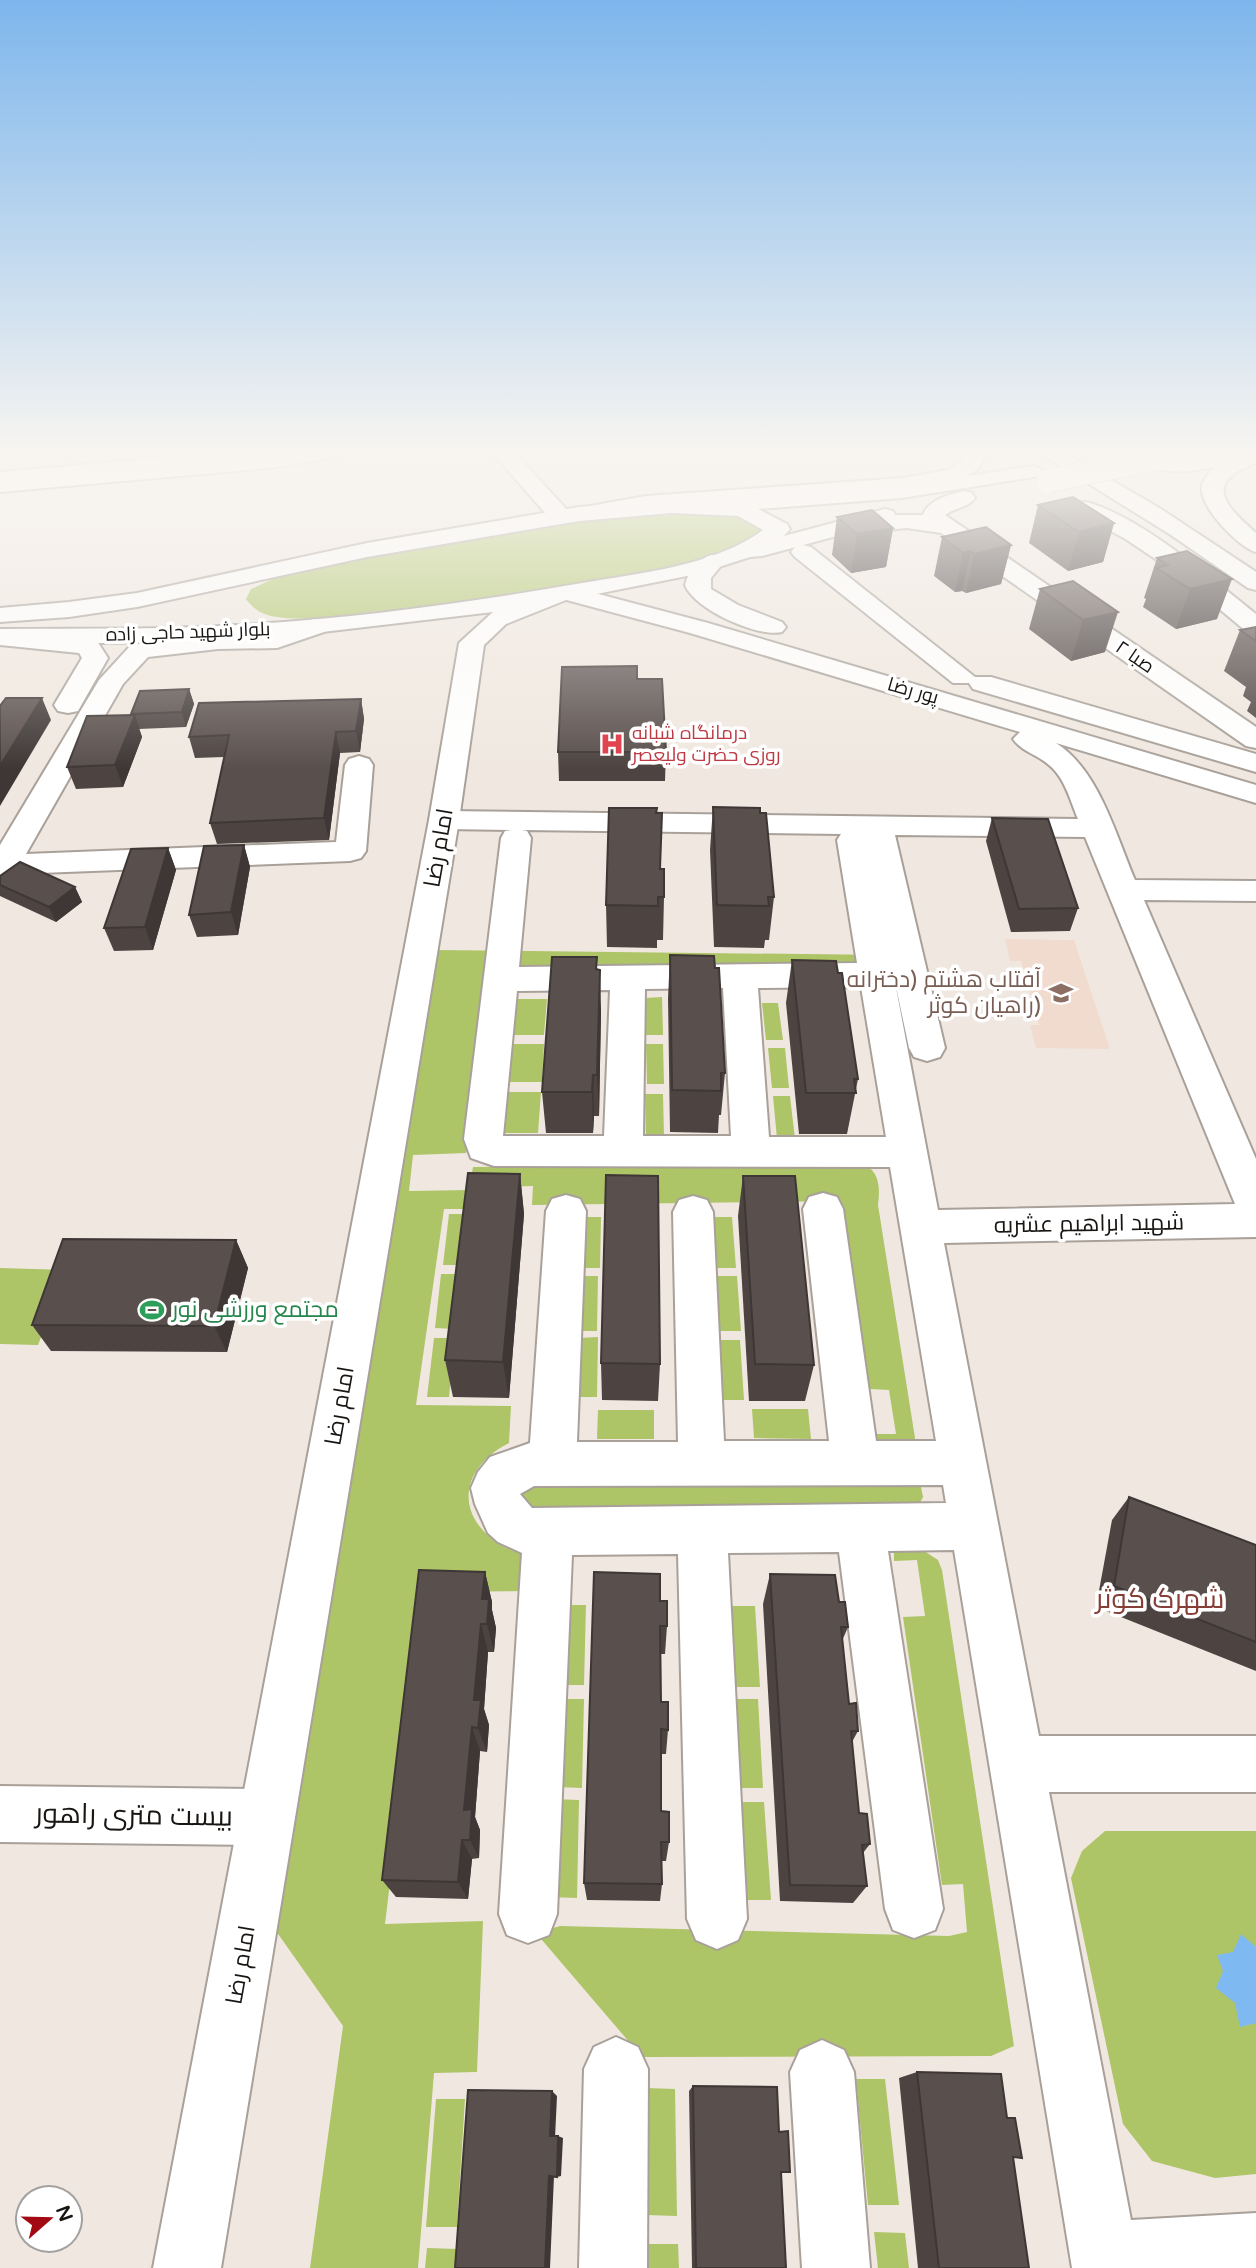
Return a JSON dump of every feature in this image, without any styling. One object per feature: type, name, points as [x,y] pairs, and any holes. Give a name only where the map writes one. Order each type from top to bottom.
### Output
[{"type":"main road","name":"بلوار شهید حاجی زاده","points":[[0,615],[76,609],[135,600],[335,557]]},
{"type":"main road","points":[[563,594],[731,557]]},
{"type":"main road","points":[[809,557],[962,677]]},
{"type":"main road","name":"صبا ۲","points":[[989,557],[1256,740]]},
{"type":"main road","points":[[1167,557],[1256,627]]},
{"type":"main road","points":[[1219,557],[1256,583]]},
{"type":"main road","points":[[707,600],[699,592],[697,583],[712,562]]},
{"type":"main road","name":"بلوار شهید حاجی زاده","points":[[0,637],[202,635],[315,627],[563,594]]},
{"type":"main road","name":"پور رضا","points":[[563,594],[699,628],[827,648],[1256,779]]},
{"type":"main road","name":"امام رضا","points":[[187,2268],[444,820],[472,643],[497,619],[563,594]]},
{"type":"main road","points":[[699,628],[674,614],[671,608],[674,603],[684,598],[707,600]]},
{"type":"main road","name":"پور رضا","points":[[707,600],[780,641],[1256,794]]},
{"type":"main road","points":[[1,867],[112,680],[140,650],[218,641],[277,640],[315,627]]},
{"type":"main road","points":[[0,637],[88,646],[95,658],[0,822]]},
{"type":"main road","points":[[780,641],[841,644]]},
{"type":"main road","points":[[780,641],[804,668],[1027,739],[1054,753],[1111,794],[1123,890],[1256,1205]]},
{"type":"main road","points":[[892,657],[1256,763]]},
{"type":"main road","points":[[1027,739],[1111,794]]},
{"type":"main road","points":[[1224,754],[1256,751]]},
{"type":"main road","points":[[1,867],[349,851],[359,765]]},
{"type":"main road","points":[[444,820],[865,832],[1111,794],[1256,812]]},
{"type":"main road","points":[[865,832],[878,975],[1105,2262],[1256,2247]]},
{"type":"main road","points":[[865,832],[927,1048]]},
{"type":"main road","points":[[516,838],[483,1139],[485,1147],[494,1151],[908,1152]]},
{"type":"main road","points":[[1123,890],[1256,891]]},
{"type":"main road","points":[[500,979],[878,975]]},
{"type":"main road","points":[[740,977],[751,1151]]},
{"type":"main road","points":[[623,1151],[628,978]]},
{"type":"main road","points":[[823,1209],[855,1463]]},
{"type":"main road","points":[[552,1464],[566,1211]]},
{"type":"main road","points":[[693,1212],[702,1464]]},
{"type":"main road","name":"شهید ابراهیم عشریه","points":[[922,1227],[1256,1220]]},
{"type":"main road","points":[[963,1463],[552,1464],[519,1467],[506,1473],[495,1488],[498,1505],[515,1527],[530,1532],[974,1526]]},
{"type":"main road","points":[[860,1528],[914,1909]]},
{"type":"main road","points":[[702,1530],[718,1919]]},
{"type":"main road","points":[[528,1914],[548,1532]]},
{"type":"main road","points":[[1016,1764],[1256,1764]]},
{"type":"main road","name":"بیست متری راهور","points":[[0,1814],[267,1817]]},
{"type":"main road","points":[[613,2268],[615,2069]]},
{"type":"main road","points":[[822,2072],[836,2268]]},
{"type":"shaded area","name":"آفتاب هشتم (دخترانه راهیان کوثر)","points":[[1005,939],[1074,940],[1110,1049],[1036,1048],[1030,1025],[1039,1025],[1021,961],[1010,961]]},
{"type":"green space","points":[[364,557],[718,557],[483,599],[327,617],[302,619],[267,615],[246,599],[251,589],[275,578]]},
{"type":"green space","points":[[433,950],[888,955],[890,965],[485,975],[466,1153],[413,1155],[409,1191],[469,1190],[473,1167],[866,1165],[878,1182],[878,1205],[915,1438],[914,1451],[876,1447],[873,1439],[877,1434],[896,1434],[889,1390],[870,1389],[844,1206],[838,1201],[532,1205],[533,1186],[493,1187],[490,1209],[444,1209],[416,1405],[511,1406],[509,1443],[483,1462],[470,1486],[469,1500],[472,1513],[492,1539],[508,1549],[538,1559],[535,1591],[425,1592],[385,1924],[483,1921],[477,2072],[434,2073],[418,2268],[310,2268],[343,2026],[276,1931]]},
{"type":"green space","points":[[662,997],[663,1035],[646,1035],[645,998]]},
{"type":"green space","points":[[514,999],[547,999],[544,1035],[511,1035]]},
{"type":"green space","points":[[762,1003],[778,1003],[783,1040],[766,1040]]},
{"type":"green space","points":[[511,1044],[544,1044],[542,1082],[508,1082]]},
{"type":"green space","points":[[646,1044],[663,1044],[664,1084],[647,1084]]},
{"type":"green space","points":[[768,1048],[785,1048],[789,1088],[772,1088]]},
{"type":"green space","points":[[506,1092],[541,1092],[538,1133],[503,1133]]},
{"type":"green space","points":[[645,1094],[663,1094],[664,1137],[646,1137]]},
{"type":"green space","points":[[773,1096],[790,1096],[795,1139],[777,1139]]},
{"type":"green space","points":[[449,1214],[467,1214],[463,1265],[443,1265]]},
{"type":"green space","points":[[582,1217],[601,1217],[600,1268],[581,1268]]},
{"type":"green space","points":[[713,1217],[732,1217],[736,1268],[716,1268]]},
{"type":"green space","points":[[0,1268],[67,1270],[38,1345],[0,1344]]},
{"type":"green space","points":[[441,1274],[460,1274],[455,1329],[435,1328]]},
{"type":"green space","points":[[578,1276],[598,1276],[597,1331],[577,1331]]},
{"type":"green space","points":[[717,1276],[737,1276],[741,1331],[720,1331]]},
{"type":"green space","points":[[598,1337],[597,1397],[576,1397],[578,1338]]},
{"type":"green space","points":[[434,1338],[455,1338],[449,1397],[427,1397]]},
{"type":"green space","points":[[720,1340],[740,1340],[744,1400],[723,1400]]},
{"type":"green space","points":[[752,1409],[808,1409],[811,1439],[754,1438]]},
{"type":"green space","points":[[598,1410],[654,1410],[654,1439],[597,1439]]},
{"type":"green space","points":[[522,1481],[914,1482],[921,1487],[923,1497],[919,1505],[528,1511],[515,1489]]},
{"type":"green space","points":[[918,1547],[938,1560],[942,1570],[1014,2046],[991,2056],[642,2057],[536,1933],[560,1926],[949,1936],[967,1932],[963,1884],[942,1885],[903,1617],[925,1616],[917,1560],[894,1561],[894,1551]]},
{"type":"green space","points":[[562,1605],[586,1605],[584,1685],[559,1685]]},
{"type":"green space","points":[[732,1606],[755,1606],[760,1687],[736,1687]]},
{"type":"green space","points":[[559,1699],[584,1699],[582,1788],[556,1787]]},
{"type":"green space","points":[[733,1699],[758,1699],[763,1788],[737,1788]]},
{"type":"green space","points":[[553,1799],[579,1800],[577,1898],[550,1897]]},
{"type":"green space","points":[[738,1802],[764,1802],[771,1900],[743,1900]]},
{"type":"green space","points":[[1105,1831],[1256,1831],[1256,2174],[1215,2178],[1152,2161],[1123,2124],[1071,1878],[1082,1851]]},
{"type":"green space","points":[[856,2079],[885,2079],[899,2205],[868,2205]]},
{"type":"green space","points":[[645,2088],[675,2089],[677,2216],[646,2215]]},
{"type":"green space","points":[[436,2099],[465,2099],[457,2227],[426,2227]]},
{"type":"green space","points":[[874,2232],[905,2233],[909,2268],[878,2268]]},
{"type":"green space","points":[[647,2244],[678,2244],[679,2268],[647,2268]]},
{"type":"green space","points":[[427,2248],[458,2249],[457,2268],[425,2268]]},
{"type":"water","points":[[1241,1934],[1256,1947],[1256,2023],[1240,2027],[1235,2003],[1216,1988],[1223,1971],[1217,1955],[1233,1952]]},
{"type":"building","points":[[1196,557],[1232,579],[1190,589],[1156,568],[1168,565],[1157,558]]},
{"type":"building","points":[[1073,581],[1118,612],[1083,620],[1040,589]]},
{"type":"building","points":[[1256,627],[1256,641],[1240,630]]},
{"type":"building","name":"درمانگاه شبانه روزی حضرت ولیعصر","points":[[637,666],[637,679],[662,679],[666,752],[558,752],[562,667]]},
{"type":"building","points":[[189,689],[182,712],[131,714],[140,691]]},
{"type":"building","points":[[6,698],[42,698],[0,766],[0,706]]},
{"type":"building","points":[[361,699],[356,731],[336,732],[324,818],[210,823],[229,735],[189,737],[199,703]]},
{"type":"building","points":[[135,715],[115,765],[67,767],[87,716]]},
{"type":"building","points":[[713,807],[760,808],[760,813],[766,813],[774,897],[768,897],[769,906],[717,905]]},
{"type":"building","points":[[609,808],[657,808],[656,813],[662,813],[660,869],[664,869],[664,897],[658,897],[658,906],[606,905]]},
{"type":"building","points":[[992,818],[1048,819],[1078,908],[1019,909]]},
{"type":"building","points":[[244,845],[231,912],[189,915],[204,846]]},
{"type":"building","points":[[168,848],[145,927],[104,928],[131,849]]},
{"type":"building","points":[[20,862],[75,887],[49,907],[0,885],[0,876]]},
{"type":"building","points":[[670,955],[714,956],[715,968],[719,968],[725,1073],[721,1073],[721,1091],[672,1090]]},
{"type":"building","points":[[552,957],[597,957],[596,969],[600,970],[597,1075],[593,1075],[592,1092],[542,1092]]},
{"type":"building","points":[[792,960],[836,961],[838,973],[842,973],[858,1079],[854,1079],[856,1093],[806,1093]]},
{"type":"building","points":[[468,1173],[520,1174],[503,1362],[445,1360]]},
{"type":"building","points":[[606,1175],[658,1176],[660,1364],[601,1363]]},
{"type":"building","points":[[743,1176],[795,1176],[814,1365],[755,1364]]},
{"type":"building","points":[[63,1239],[236,1240],[214,1326],[32,1325]]},
{"type":"building","points":[[1129,1497],[1256,1545],[1256,1642],[1114,1586]]},
{"type":"building","points":[[419,1570],[485,1572],[482,1599],[489,1599],[487,1624],[481,1624],[474,1700],[481,1700],[478,1728],[472,1727],[464,1810],[472,1809],[470,1840],[462,1840],[458,1882],[382,1880]]},
{"type":"building","points":[[594,1572],[660,1574],[660,1601],[667,1601],[667,1626],[660,1626],[661,1702],[668,1702],[668,1730],[661,1729],[661,1811],[669,1812],[669,1842],[661,1842],[662,1884],[584,1883]]},
{"type":"building","points":[[770,1574],[835,1575],[839,1602],[845,1602],[848,1627],[841,1627],[849,1704],[856,1703],[858,1731],[851,1731],[859,1813],[867,1814],[870,1844],[862,1845],[867,1886],[790,1885]]},
{"type":"building","points":[[917,2072],[1001,2074],[1007,2118],[1015,2118],[1022,2158],[1013,2157],[1029,2268],[939,2268]]},
{"type":"building","points":[[693,2086],[777,2087],[779,2132],[788,2131],[790,2172],[781,2172],[786,2268],[696,2268]]},
{"type":"building","points":[[468,2090],[552,2091],[550,2136],[558,2136],[557,2177],[549,2176],[545,2268],[455,2268]]},
{"type":"place","name":"درمانگاه شبانه روزی حضرت ولیعصر","points":[[612,744]]},
{"type":"place","name":"آفتاب هشتم (دخترانه راهیان کوثر)","points":[[1061,993]]},
{"type":"place","name":"مجتمع ورزشی نور","points":[[152,1310]]},
{"type":"district","name":"شهرک کوثر","points":[[1160,1599]]}]
